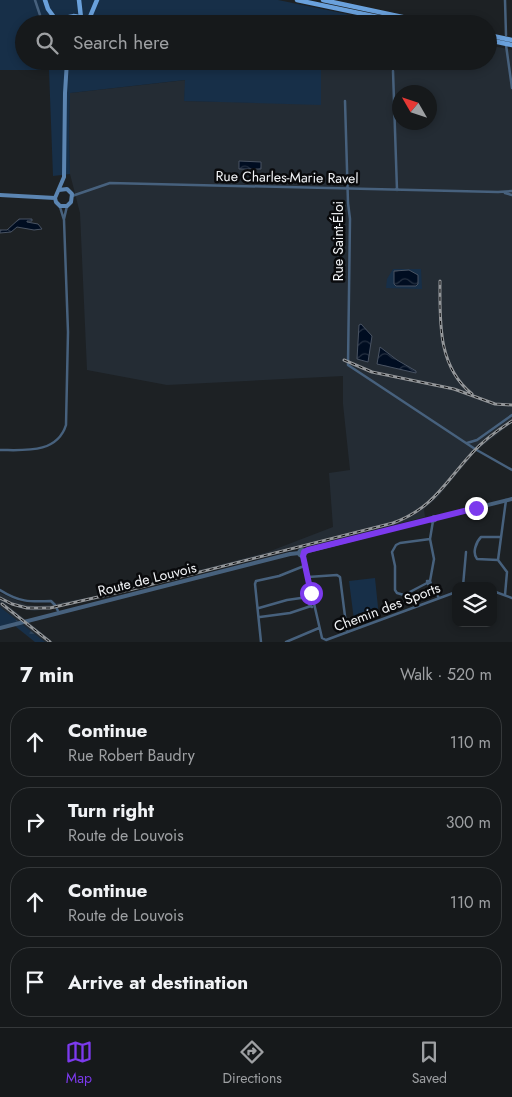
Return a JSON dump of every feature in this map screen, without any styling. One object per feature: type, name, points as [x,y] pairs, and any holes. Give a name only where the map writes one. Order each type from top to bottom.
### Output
[{"type":"main road","points":[[45,0],[53,15]]},
{"type":"main road","points":[[71,15],[79,0]]},
{"type":"main road","points":[[79,0],[81,15]]},
{"type":"main road","points":[[90,15],[97,0]]},
{"type":"main road","points":[[296,0],[368,15]]},
{"type":"main road","points":[[323,0],[393,15]]},
{"type":"main road","points":[[497,36],[512,39]]},
{"type":"main road","points":[[55,198],[60,206],[67,206],[71,202],[72,196],[67,189],[64,177],[67,70]]},
{"type":"main road","points":[[55,198],[64,177]]},
{"type":"main road","points":[[59,190],[67,189]]},
{"type":"main road","points":[[0,195],[55,198]]},
{"type":"street","points":[[35,0],[40,15]]},
{"type":"street","points":[[505,0],[506,35]]},
{"type":"street","points":[[506,27],[512,28]]},
{"type":"street","points":[[509,45],[512,88]]},
{"type":"street","points":[[393,71],[397,190]]},
{"type":"street","name":"Rue Saint-Éloi","points":[[346,101],[350,219],[347,362],[349,367],[360,375],[464,442]]},
{"type":"street","name":"Rue Charles-Marie Ravel","points":[[72,196],[110,183],[504,192],[512,190]]},
{"type":"street","points":[[512,190],[512,195]]},
{"type":"street","name":"Rue Charles-Marie Ravel","points":[[504,192],[512,195]]},
{"type":"street","points":[[0,450],[32,450],[48,446],[60,437],[66,425],[68,332],[64,220],[60,206]]},
{"type":"street","points":[[64,220],[67,206]]},
{"type":"street","points":[[464,442],[470,443],[477,440],[512,415]]},
{"type":"street","points":[[464,442],[512,470]]},
{"type":"street","name":"Route de Louvois","points":[[0,628],[272,558],[302,554],[512,498]]},
{"type":"street","points":[[505,595],[507,572],[498,560],[506,500]]},
{"type":"street","points":[[433,520],[430,539],[434,559],[429,582],[439,598]]},
{"type":"street","points":[[498,560],[475,558],[476,545],[481,537],[502,537]]},
{"type":"street","points":[[429,582],[404,595],[397,593],[394,584],[396,574],[392,552],[400,542],[430,539]]},
{"type":"street","points":[[463,582],[466,552]]},
{"type":"street","points":[[286,642],[320,628],[302,554]]},
{"type":"street","points":[[261,642],[256,581],[279,576],[304,566]]},
{"type":"street","points":[[308,577],[337,575],[340,577],[347,632]]},
{"type":"street","points":[[0,590],[23,601],[51,601],[59,613]]},
{"type":"street","points":[[497,592],[512,598]]},
{"type":"street","points":[[259,608],[282,601],[308,597],[311,593]]},
{"type":"street","name":"Chemin des Sports","points":[[320,628],[322,638],[326,640],[452,593]]},
{"type":"street","points":[[308,597],[309,604],[315,609]]},
{"type":"street","points":[[260,617],[311,606]]},
{"type":"shaded area","points":[[497,47],[512,50],[512,423],[477,450],[437,498],[424,509],[425,517],[110,596],[54,608],[34,611],[5,603],[53,642],[45,642],[0,607],[0,593],[27,605],[53,604],[107,594],[268,552],[333,527],[329,473],[350,470],[343,404],[343,376],[167,385],[87,370],[80,213],[70,174],[70,93],[186,80],[184,101],[321,104],[321,70],[497,70]]},
{"type":"green space","points":[[0,0],[278,0],[347,14],[15,15],[15,70],[0,70]]},
{"type":"green space","points":[[49,70],[321,70],[321,105],[184,101],[185,80],[70,93],[70,174],[53,176]]},
{"type":"green space","points":[[393,269],[421,269],[422,289],[386,288],[387,279]]},
{"type":"green space","points":[[375,578],[379,617],[354,620],[349,581]]},
{"type":"green space","points":[[0,607],[45,642],[35,642],[15,626],[0,629]]},
{"type":"water","points":[[239,161],[261,162],[261,169],[239,169]]},
{"type":"water","points":[[19,219],[32,219],[32,221],[27,222],[38,224],[42,229],[34,230],[17,227],[11,232],[0,233],[0,230],[7,230]]},
{"type":"water","points":[[409,270],[418,275],[418,284],[416,286],[396,286],[394,284],[394,271]]},
{"type":"water","points":[[361,324],[372,336],[368,362],[357,359],[359,325]]},
{"type":"water","points":[[380,347],[416,371],[416,373],[377,364]]},
{"type":"railway","points":[[440,281],[441,327],[446,356],[452,370],[472,394]]},
{"type":"railway","points":[[344,360],[372,372],[454,389],[495,404],[512,405]]},
{"type":"railway","points":[[0,598],[27,608],[50,608],[133,589],[393,523],[407,517],[429,502],[477,448],[491,435],[512,421]]},
{"type":"railway","points":[[2,604],[50,642]]},
{"type":"route","points":[[311,593],[303,560],[304,552],[431,519],[432,517],[435,518],[476,508]]}]
